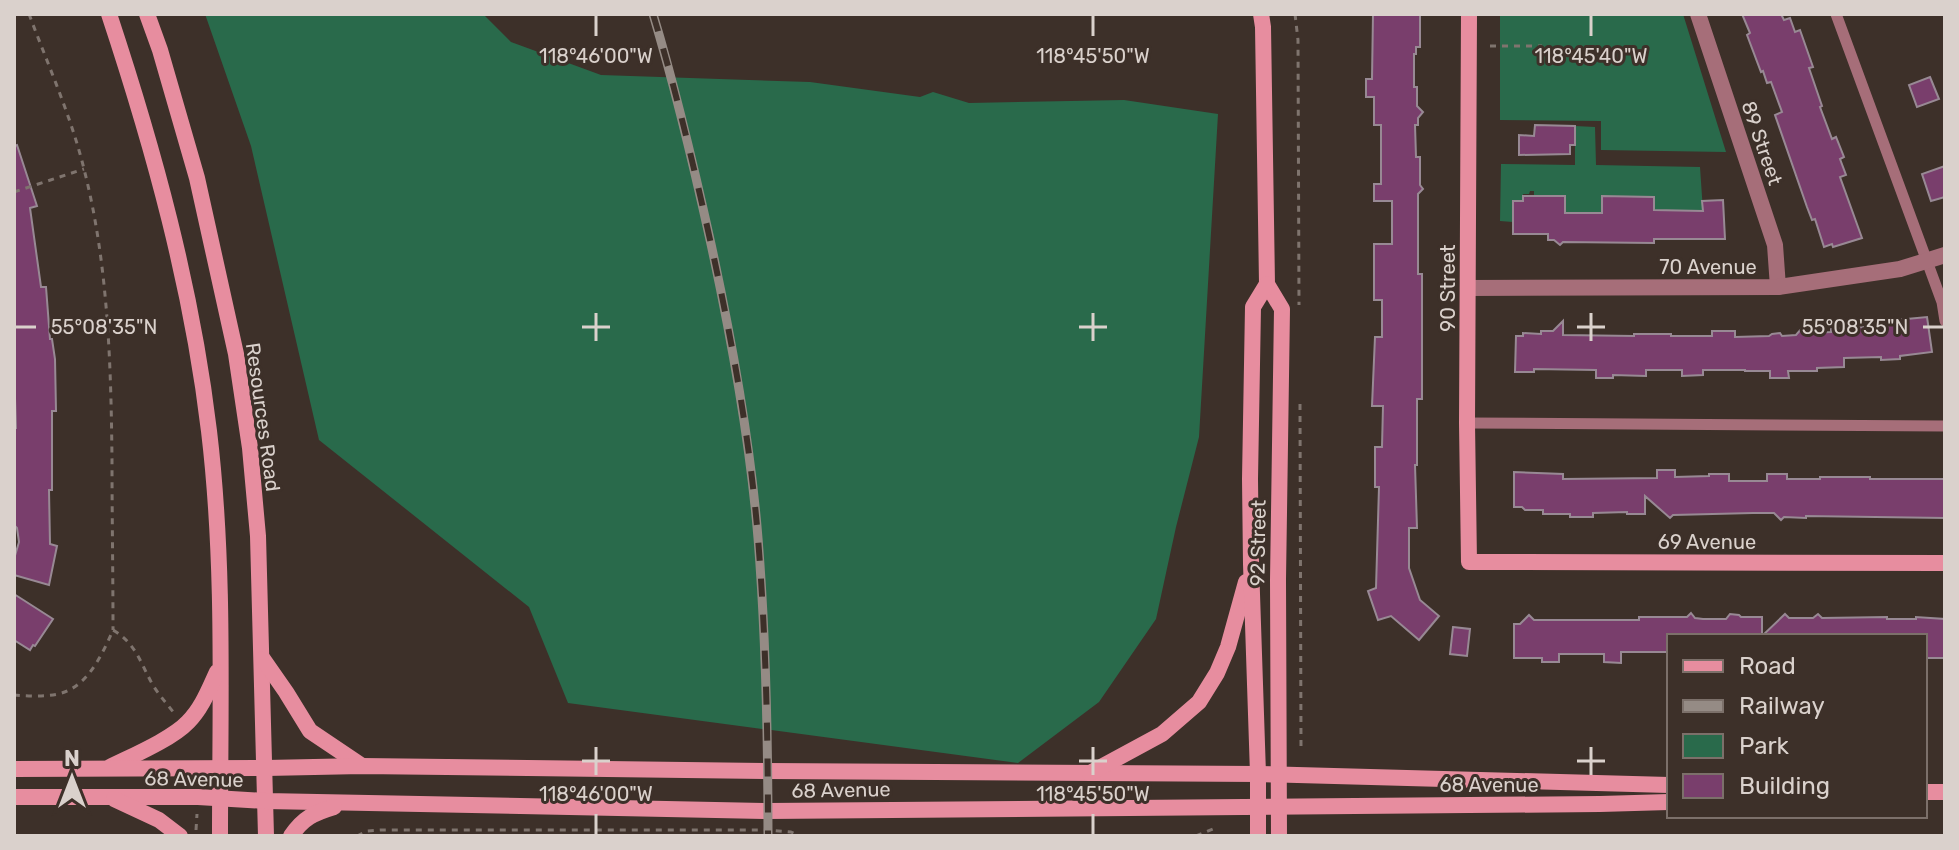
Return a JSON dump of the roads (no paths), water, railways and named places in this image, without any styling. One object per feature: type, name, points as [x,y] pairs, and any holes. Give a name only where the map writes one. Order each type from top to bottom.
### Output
[{"type":"main road","points":[[109,14],[153,152],[177,245],[196,339],[209,431],[219,568],[220,836]]},
{"type":"main road","name":"Resources Road","points":[[147,14],[197,178],[236,354],[250,448],[258,536],[266,836]]},
{"type":"main road","name":"92 Street","points":[[1261,14],[1267,284],[1282,309],[1278,807]]},
{"type":"main road","name":"90 Street","points":[[1469,14],[1469,562]]},
{"type":"main road","name":"92 Street","points":[[1258,806],[1251,564],[1253,307],[1267,284]]},
{"type":"main road","name":"69 Avenue","points":[[1469,562],[1945,563]]},
{"type":"main road","points":[[1089,774],[1162,734],[1199,702],[1228,647],[1251,564]]},
{"type":"main road","points":[[262,658],[310,731],[362,766]]},
{"type":"main road","points":[[108,769],[186,725],[204,699],[219,667]]},
{"type":"main road","name":"68 Avenue","points":[[14,769],[362,766],[1277,774],[1667,785]]},
{"type":"main road","name":"68 Avenue","points":[[14,797],[767,811],[1667,802]]},
{"type":"main road","points":[[109,797],[187,834]]},
{"type":"main road","points":[[291,836],[315,812],[356,802]]},
{"type":"main road","points":[[1258,806],[1258,836]]},
{"type":"main road","points":[[1278,807],[1279,836]]},
{"type":"street","name":"89 Street","points":[[1698,14],[1775,245],[1778,287]]},
{"type":"street","name":"70 Avenue","points":[[1468,288],[1778,287],[1900,269],[1945,255]]},
{"type":"lane","points":[[1836,14],[1942,302],[1945,321]]},
{"type":"lane","points":[[1467,423],[1945,426]]},
{"type":"railway","points":[[653,14],[705,215],[745,427],[755,501],[763,612],[768,836]]}]
